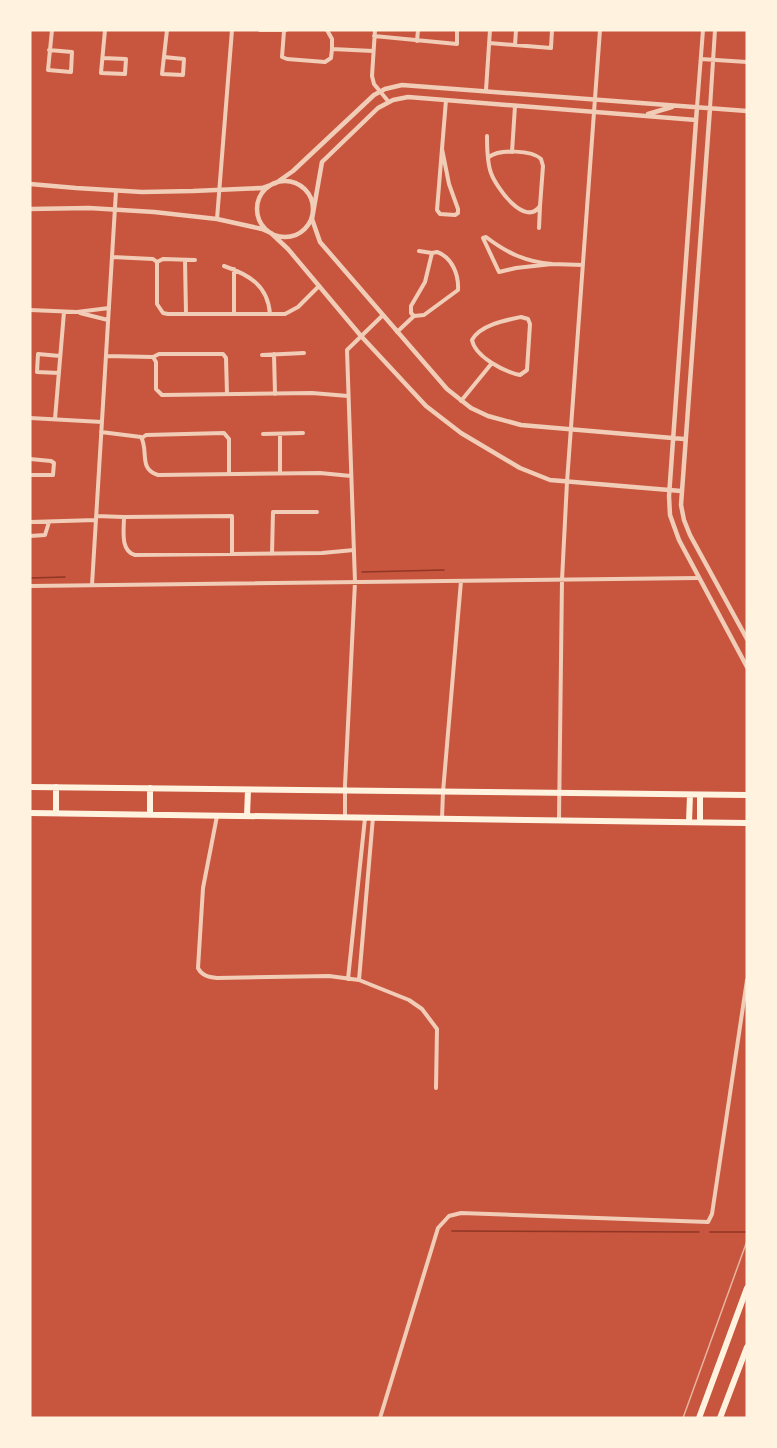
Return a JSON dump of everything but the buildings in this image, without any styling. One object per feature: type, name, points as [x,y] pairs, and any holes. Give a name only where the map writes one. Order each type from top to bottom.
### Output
[{"type":"main road","points":[[30,787],[747,795]]},
{"type":"main road","points":[[56,787],[56,813]]},
{"type":"main road","points":[[150,788],[150,814]]},
{"type":"main road","points":[[247,816],[248,790]]},
{"type":"main road","points":[[689,822],[690,795]]},
{"type":"main road","points":[[700,795],[700,822]]},
{"type":"main road","points":[[30,813],[747,823]]},
{"type":"main road","points":[[699,1418],[747,1288]]},
{"type":"main road","points":[[720,1418],[747,1347]]},
{"type":"street","points":[[49,50],[72,52],[70,72],[48,70],[49,50],[52,30]]},
{"type":"street","points":[[103,58],[126,60],[125,74],[101,73],[105,30]]},
{"type":"street","points":[[164,57],[184,59],[183,75],[162,74],[167,30]]},
{"type":"street","points":[[217,219],[232,30]]},
{"type":"street","points":[[260,30],[285,31],[282,57],[325,62],[331,58],[332,48],[332,39],[327,30]]},
{"type":"street","points":[[375,30],[372,76],[379,92],[388,101]]},
{"type":"street","points":[[417,41],[418,30]]},
{"type":"street","points":[[374,36],[457,44],[457,30]]},
{"type":"street","points":[[486,90],[490,30]]},
{"type":"street","points":[[515,45],[516,30]]},
{"type":"street","points":[[489,43],[551,48],[552,30]]},
{"type":"street","points":[[559,820],[562,580],[567,483],[600,30]]},
{"type":"street","points":[[703,30],[672,438],[670,515],[675,532],[747,667]]},
{"type":"street","points":[[715,30],[684,439],[682,512],[687,528],[747,639]]},
{"type":"street","points":[[332,48],[373,51]]},
{"type":"street","points":[[701,59],[747,62]]},
{"type":"street","points":[[681,491],[550,480],[527,472],[446,423],[426,406],[361,336],[288,249],[264,228],[257,211],[262,194],[300,165],[369,98],[396,86],[486,90],[747,111]]},
{"type":"street","points":[[30,209],[115,209],[217,219],[285,237],[300,233],[310,222],[322,162],[388,101],[408,97],[696,120]]},
{"type":"street","points":[[442,149],[449,184],[458,209],[455,215],[440,214],[437,210],[446,100]]},
{"type":"street","points":[[512,152],[515,106]]},
{"type":"street","points":[[641,116],[677,106]]},
{"type":"street","points":[[487,135],[490,172],[504,196],[523,212],[537,211],[540,206]]},
{"type":"street","points":[[489,157],[498,152],[512,152],[531,153],[541,159],[543,166],[539,228]]},
{"type":"street","points":[[30,184],[116,191],[262,188],[285,181],[301,186],[312,200],[312,219],[320,242],[396,332],[447,389],[461,401],[503,422],[571,431],[684,439]]},
{"type":"street","points":[[92,585],[116,191]]},
{"type":"street","points":[[552,264],[520,258],[505,251],[486,237],[483,238],[499,272],[552,264],[583,265]]},
{"type":"street","points":[[396,332],[414,316],[424,315],[458,290],[458,277],[448,258],[444,254],[419,251]]},
{"type":"street","points":[[414,316],[411,313],[411,306],[425,282],[432,253]]},
{"type":"street","points":[[112,257],[153,259],[157,262]]},
{"type":"street","points":[[157,262],[163,259],[195,260]]},
{"type":"street","points":[[185,260],[186,314]]},
{"type":"street","points":[[157,262],[159,309],[163,313],[285,314],[292,311],[319,286]]},
{"type":"street","points":[[224,266],[248,275],[268,297],[270,314]]},
{"type":"street","points":[[234,269],[234,314]]},
{"type":"street","points":[[30,310],[76,312],[109,308]]},
{"type":"street","points":[[55,419],[64,312]]},
{"type":"street","points":[[76,312],[108,320]]},
{"type":"street","points":[[345,817],[355,582],[347,350],[382,316]]},
{"type":"street","points":[[524,317],[528,319],[530,324],[525,373],[520,375],[508,372],[492,363],[473,346],[474,336],[506,320],[524,317]]},
{"type":"street","points":[[262,355],[303,353]]},
{"type":"street","points":[[59,373],[37,372],[38,354],[60,356]]},
{"type":"street","points":[[106,356],[153,357],[159,354],[223,354],[226,358],[227,394]]},
{"type":"street","points":[[274,354],[274,394]]},
{"type":"street","points":[[153,357],[156,362],[156,389],[160,394],[312,393],[348,396]]},
{"type":"street","points":[[461,401],[492,363]]},
{"type":"street","points":[[30,418],[102,422]]},
{"type":"street","points":[[101,432],[138,435],[142,438]]},
{"type":"street","points":[[142,438],[146,435],[224,433],[229,439],[229,474]]},
{"type":"street","points":[[263,434],[303,433]]},
{"type":"street","points":[[280,434],[280,473]]},
{"type":"street","points":[[142,438],[145,465],[148,471],[154,474],[320,472],[351,476]]},
{"type":"street","points":[[30,459],[51,460],[54,463],[53,475],[30,475]]},
{"type":"street","points":[[272,554],[273,512],[317,512]]},
{"type":"street","points":[[30,522],[124,517],[232,516],[232,554]]},
{"type":"street","points":[[124,517],[125,546],[132,555],[322,553],[354,550]]},
{"type":"street","points":[[30,536],[45,535],[49,522]]},
{"type":"street","points":[[30,586],[699,578]]},
{"type":"street","points":[[442,818],[442,792],[461,581]]},
{"type":"street","points":[[217,815],[203,888],[198,968],[203,975],[217,978],[329,975],[359,980],[409,1000],[430,1017],[437,1029],[436,1088]]},
{"type":"street","points":[[348,979],[369,817]]},
{"type":"street","points":[[359,980],[369,817]]},
{"type":"street","points":[[380,1418],[438,1228],[449,1216],[461,1213],[708,1222],[712,1214],[747,980]]},
{"type":"waterway","points":[[362,572],[444,570]]},
{"type":"waterway","points":[[30,578],[65,577]]},
{"type":"waterway","points":[[452,1231],[699,1232]]},
{"type":"waterway","points":[[710,1232],[747,1232]]},
{"type":"railway","points":[[683,1418],[747,1241]]}]
